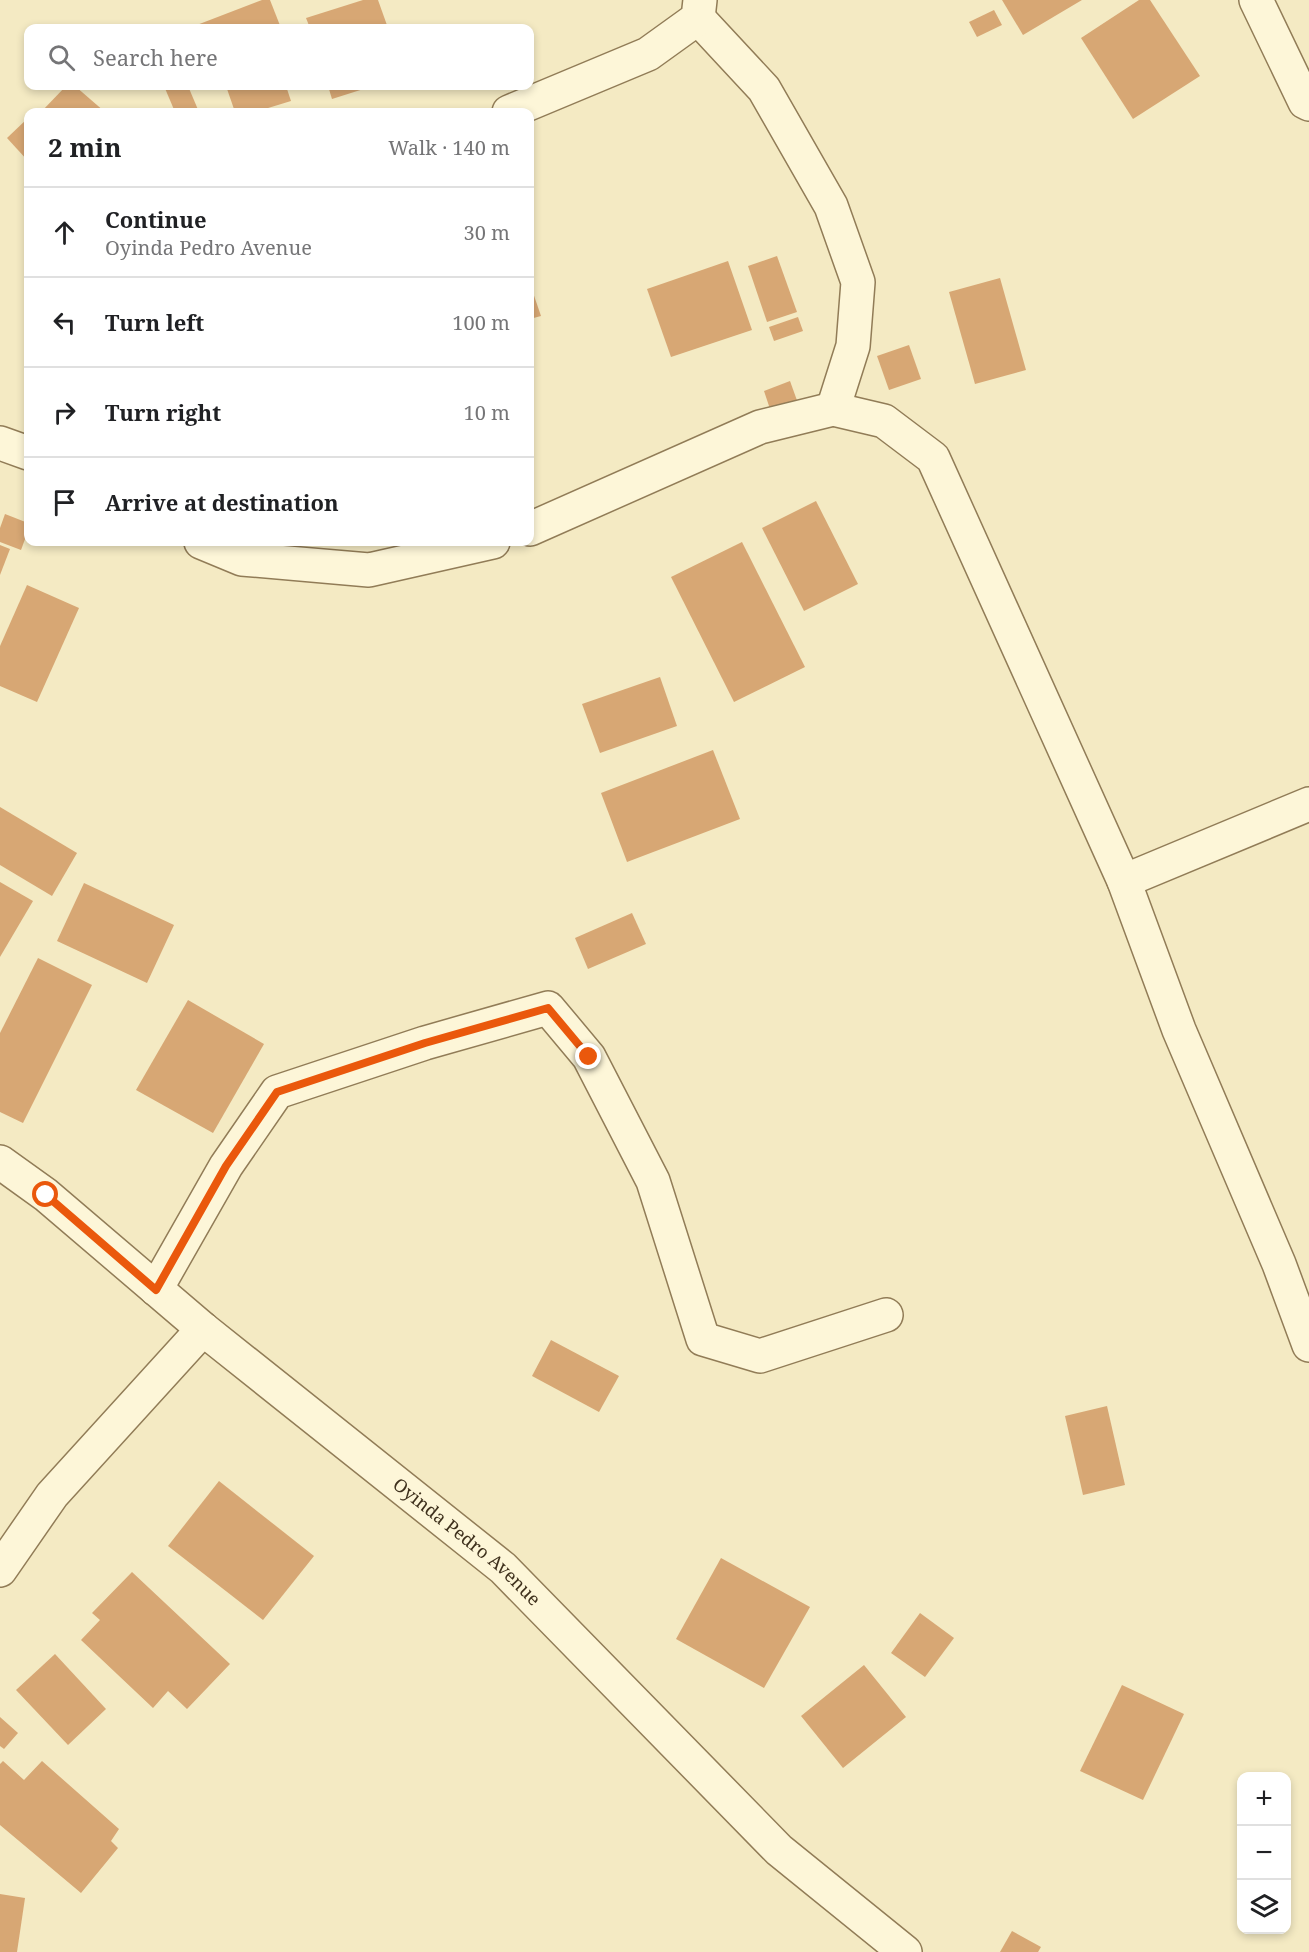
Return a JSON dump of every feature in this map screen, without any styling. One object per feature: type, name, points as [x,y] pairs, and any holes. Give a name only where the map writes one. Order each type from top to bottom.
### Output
[{"type":"street","points":[[1256,0],[1305,102],[1309,104]]},
{"type":"street","points":[[519,108],[648,54],[699,9],[764,88],[831,206],[858,282],[853,346],[833,409]]},
{"type":"street","points":[[534,528],[760,427],[833,409],[884,421],[933,458],[1124,881],[1179,1030],[1297,1276],[1309,1345]]},
{"type":"street","points":[[0,443],[24,452]]},
{"type":"street","points":[[211,546],[242,559],[369,570],[475,546]]},
{"type":"street","points":[[1124,881],[1309,804]]},
{"type":"street","points":[[156,1290],[226,1166],[277,1092],[425,1043],[548,1008],[589,1057],[653,1181],[703,1339],[760,1356],[886,1315]]},
{"type":"street","name":"Oyinda Pedro Avenue","points":[[0,1162],[46,1195],[202,1329],[503,1568],[779,1850],[905,1952]]},
{"type":"street","points":[[0,1570],[52,1495],[202,1329]]},
{"type":"building","points":[[262,0],[270,0],[279,24],[199,24]]},
{"type":"building","points":[[363,0],[378,0],[387,24],[308,24],[306,18]]},
{"type":"building","points":[[1002,0],[1082,0],[1023,35]]},
{"type":"building","points":[[1139,0],[1150,0],[1200,76],[1133,119],[1081,38]]},
{"type":"building","points":[[994,10],[1002,25],[977,37],[969,22]]},
{"type":"building","points":[[62,90],[80,90],[100,108],[45,108]]},
{"type":"building","points":[[166,90],[190,90],[197,108],[173,108]]},
{"type":"building","points":[[227,90],[287,90],[291,101],[268,108],[234,108]]},
{"type":"building","points":[[329,90],[360,90],[332,99]]},
{"type":"building","points":[[24,122],[24,157],[7,138]]},
{"type":"building","points":[[777,256],[797,312],[767,322],[748,266]]},
{"type":"building","points":[[728,261],[752,330],[671,357],[647,289]]},
{"type":"building","points":[[1000,278],[1026,370],[975,384],[949,292]]},
{"type":"building","points":[[534,296],[541,316],[534,318]]},
{"type":"building","points":[[798,317],[803,331],[774,341],[769,327]]},
{"type":"building","points":[[909,345],[921,379],[889,390],[877,356]]},
{"type":"building","points":[[790,381],[799,406],[772,415],[764,391]]},
{"type":"building","points":[[816,501],[858,584],[804,611],[762,528]]},
{"type":"building","points":[[5,514],[24,521],[24,542],[21,550],[0,542],[0,528]]},
{"type":"building","points":[[742,542],[805,667],[734,702],[671,577]]},
{"type":"building","points":[[0,545],[10,549],[0,575]]},
{"type":"building","points":[[27,585],[79,608],[37,702],[0,686],[0,646]]},
{"type":"building","points":[[660,677],[677,726],[600,753],[582,704]]},
{"type":"building","points":[[713,750],[740,819],[627,862],[601,793]]},
{"type":"building","points":[[0,807],[77,853],[52,896],[0,865]]},
{"type":"building","points":[[0,882],[33,901],[0,957]]},
{"type":"building","points":[[84,883],[174,925],[147,983],[57,941]]},
{"type":"building","points":[[632,913],[646,944],[588,969],[575,938]]},
{"type":"building","points":[[38,958],[92,985],[23,1123],[0,1112],[0,1033]]},
{"type":"building","points":[[188,1000],[264,1044],[213,1133],[136,1090]]},
{"type":"building","points":[[551,1340],[619,1376],[599,1412],[532,1376]]},
{"type":"building","points":[[1107,1406],[1125,1485],[1083,1495],[1065,1416]]},
{"type":"building","points":[[219,1481],[314,1556],[263,1620],[168,1546]]},
{"type":"building","points":[[721,1558],[810,1607],[764,1688],[676,1639]]},
{"type":"building","points":[[132,1572],[230,1664],[187,1709],[168,1691],[153,1708],[81,1640],[100,1620],[92,1613]]},
{"type":"building","points":[[920,1613],[954,1638],[925,1677],[891,1653]]},
{"type":"building","points":[[55,1654],[106,1709],[68,1745],[16,1690]]},
{"type":"building","points":[[864,1665],[906,1717],[843,1768],[801,1716]]},
{"type":"building","points":[[1122,1685],[1184,1714],[1143,1800],[1080,1771]]},
{"type":"building","points":[[0,1717],[18,1733],[4,1749],[0,1746]]},
{"type":"building","points":[[3,1761],[24,1780],[42,1761],[119,1829],[111,1841],[118,1848],[81,1893],[0,1825],[0,1764]]},
{"type":"building","points":[[0,1894],[25,1898],[17,1952],[0,1952]]},
{"type":"building","points":[[1012,1931],[1041,1947],[1038,1952],[1000,1952]]},
{"type":"route","points":[[46,1195],[156,1290],[226,1166],[277,1092],[425,1043],[548,1008],[589,1057]]}]
